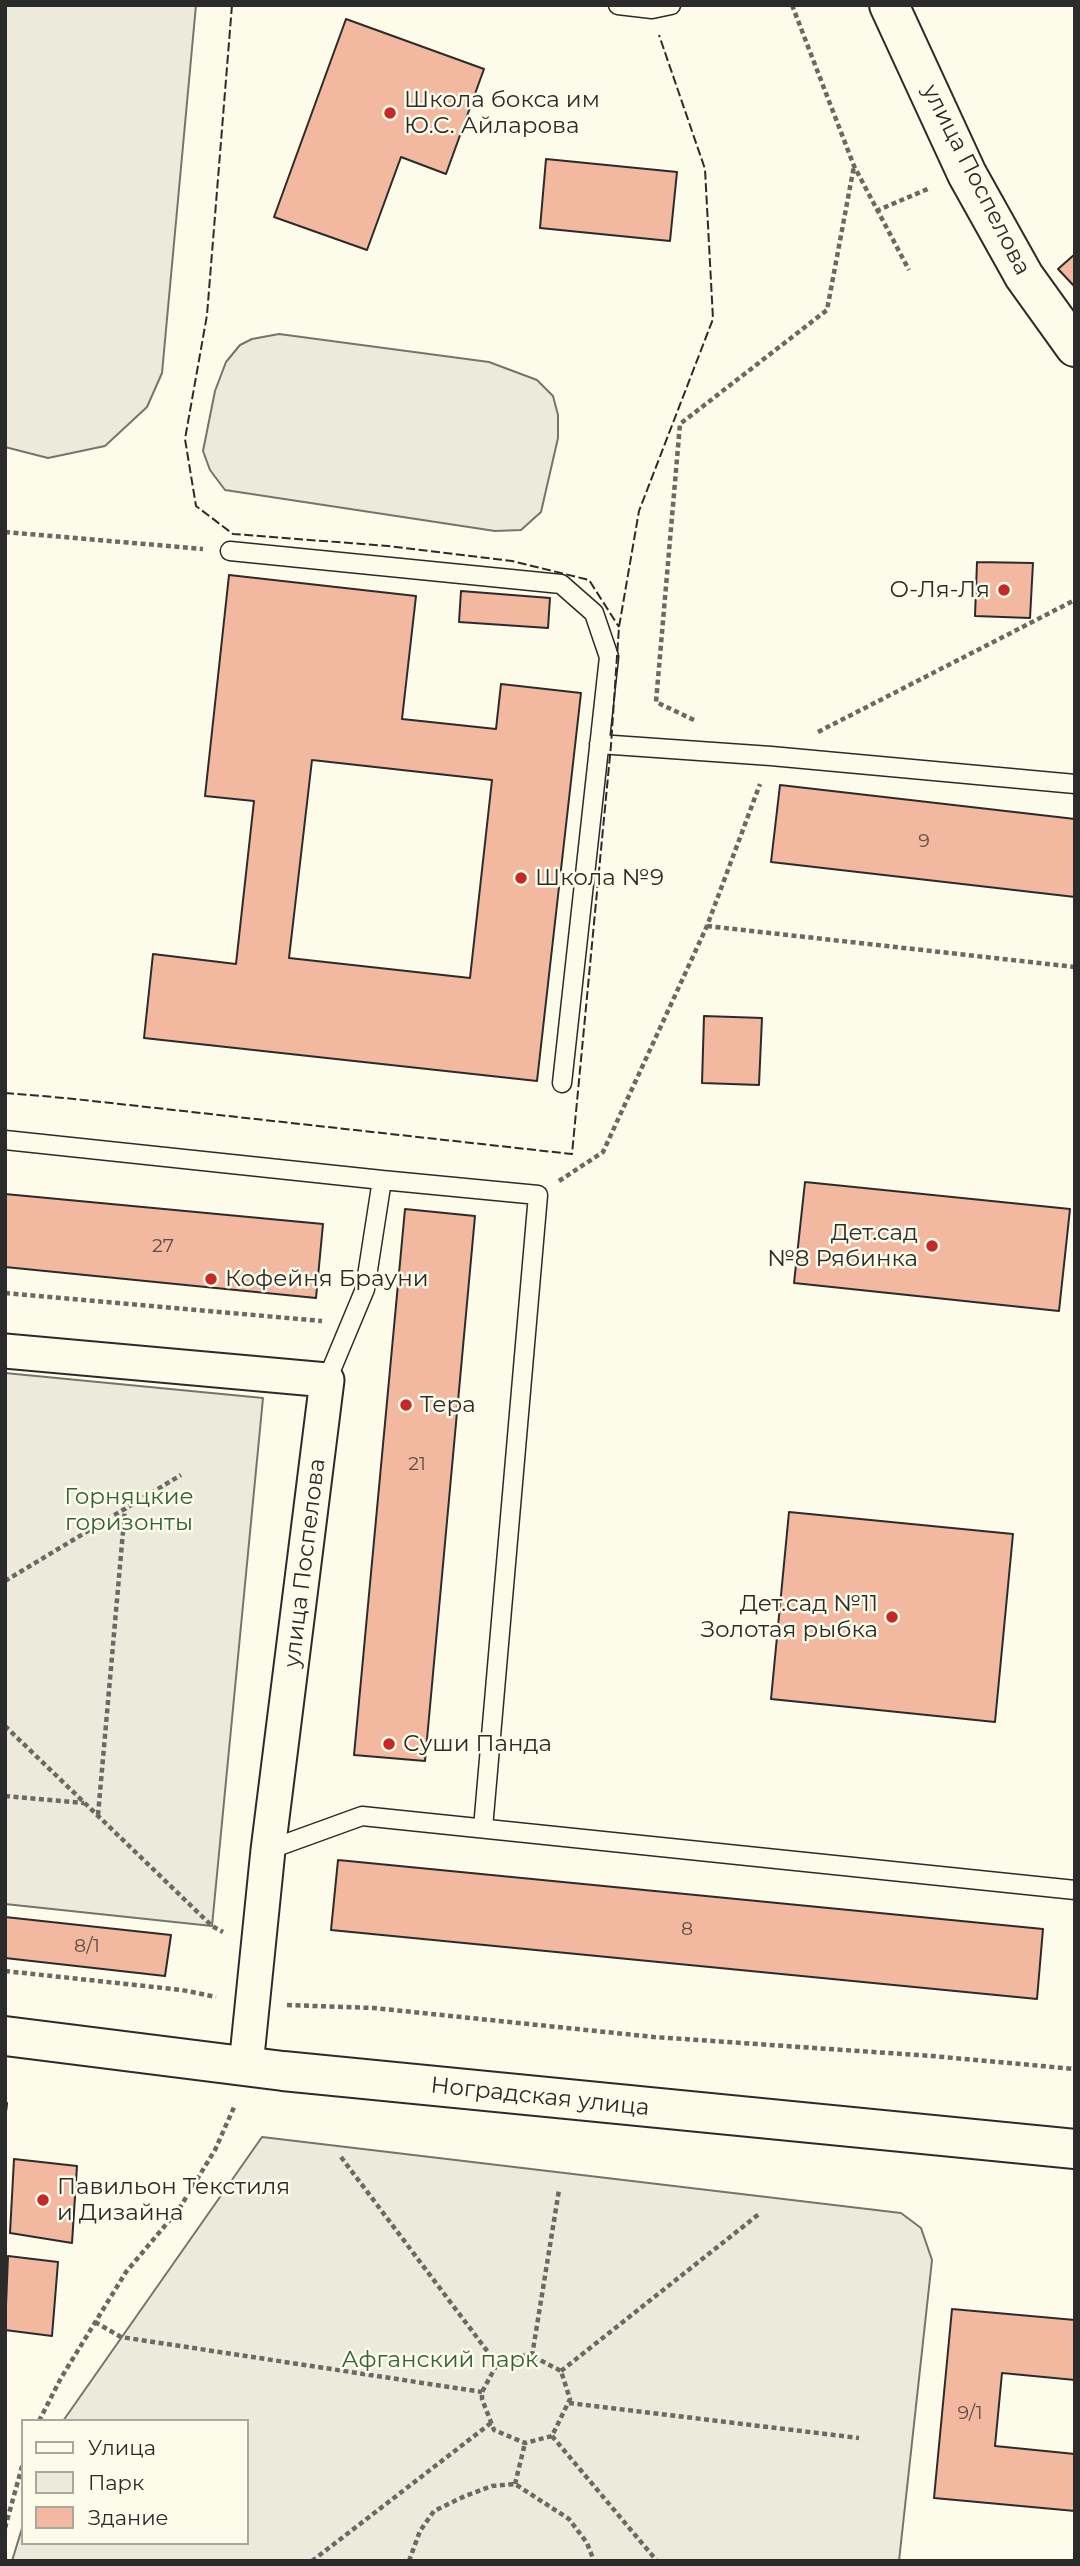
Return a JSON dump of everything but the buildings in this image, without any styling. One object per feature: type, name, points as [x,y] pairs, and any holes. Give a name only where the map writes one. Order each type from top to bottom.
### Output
[{"type":"street","name":"улица Поспелова","points":[[890,5],[967,174],[1024,276],[1075,347]]},
{"type":"street","points":[[5,1351],[327,1380]]},
{"type":"street","name":"улица Поспелова","points":[[256,2078],[252,2004],[268,1850],[327,1380]]},
{"type":"street","name":"Ноградская улица","points":[[5,2036],[256,2078],[1075,2149]]},
{"type":"lane","points":[[618,5],[652,9],[671,5]]},
{"type":"lane","points":[[230,551],[561,584],[594,613],[609,657],[562,1083]]},
{"type":"lane","points":[[599,744],[771,756],[1075,784]]},
{"type":"lane","points":[[5,1140],[538,1195],[483,1828]]},
{"type":"lane","points":[[327,1380],[365,1289],[382,1180]]},
{"type":"lane","points":[[268,1850],[362,1816],[1075,1890]]},
{"type":"path","points":[[792,5],[854,166],[909,270]]},
{"type":"path","points":[[702,724],[656,702],[680,424],[827,310],[854,166]]},
{"type":"path","points":[[5,532],[230,551]]},
{"type":"path","points":[[538,1195],[603,1152],[707,926],[771,756],[1075,600]]},
{"type":"path","points":[[707,926],[1075,967]]},
{"type":"path","points":[[5,1293],[350,1324]]},
{"type":"path","points":[[5,1581],[181,1475]]},
{"type":"path","points":[[97,1815],[125,1509]]},
{"type":"path","points":[[5,1726],[212,1926],[258,1952]]},
{"type":"path","points":[[5,1796],[85,1803]]},
{"type":"path","points":[[5,1971],[182,1990],[252,2004],[374,2008],[654,2036],[919,2054],[1075,2069]]},
{"type":"path","points":[[40,2419],[61,2378],[126,2272],[178,2208],[215,2150],[256,2078],[290,2005]]},
{"type":"path","points":[[341,2157],[497,2364]]},
{"type":"path","points":[[532,2356],[559,2190]]},
{"type":"path","points":[[561,2371],[759,2214]]},
{"type":"path","points":[[95,2322],[121,2337],[482,2392]]},
{"type":"path","points":[[525,2355],[561,2371],[569,2403],[552,2436],[525,2443],[494,2430],[482,2399],[482,2392],[497,2364],[525,2355]]},
{"type":"path","points":[[569,2403],[859,2438]]},
{"type":"path","points":[[312,2561],[491,2423]]},
{"type":"path","points":[[552,2436],[657,2561]]},
{"type":"path","points":[[515,2484],[525,2443]]},
{"type":"path","points":[[5,2528],[21,2470]]},
{"type":"path","points":[[408,2561],[420,2531],[435,2511],[492,2486],[515,2484],[569,2519],[587,2543],[594,2561]]},
{"type":"green space","points":[[5,5],[196,5],[162,373],[147,407],[105,446],[48,458],[5,447]]},
{"type":"green space","points":[[279,334],[489,362],[537,380],[553,396],[558,415],[558,438],[541,512],[521,530],[495,531],[225,490],[210,470],[203,451],[215,391],[226,362],[240,345],[252,339]]},
{"type":"green space","name":"Горняцкие горизонты","points":[[5,1373],[263,1398],[212,1926],[5,1904]]},
{"type":"green space","name":"Афганский парк","points":[[262,2137],[901,2213],[921,2228],[932,2260],[899,2561],[12,2561],[21,2532],[21,2545],[248,2545],[248,2419],[64,2419]]},
{"type":"fence","points":[[232,5],[207,315],[185,439],[196,506],[233,534],[388,546],[512,561],[589,580],[619,627]]},
{"type":"fence","points":[[5,1093],[572,1154],[611,745],[619,627],[639,511],[713,319],[705,169],[659,35]]},
{"type":"fence","points":[[5,2103],[5,2124]]},
{"type":"place","name":"Школа бокса им Ю.С. Айларова","points":[[390,113]]},
{"type":"place","name":"О-Ля-Ля","points":[[1004,590]]},
{"type":"place","name":"Школа №9","points":[[521,878]]},
{"type":"place","name":"Дет.сад №8 Рябинка","points":[[932,1246]]},
{"type":"place","name":"Кофейня Брауни","points":[[211,1279]]},
{"type":"place","name":"Тера","points":[[406,1405]]},
{"type":"place","name":"Дет.сад №11 Золотая рыбка","points":[[892,1617]]},
{"type":"place","name":"Суши Панда","points":[[389,1744]]},
{"type":"place","name":"Павильон Текстиля и Дизайна","points":[[43,2200]]}]
